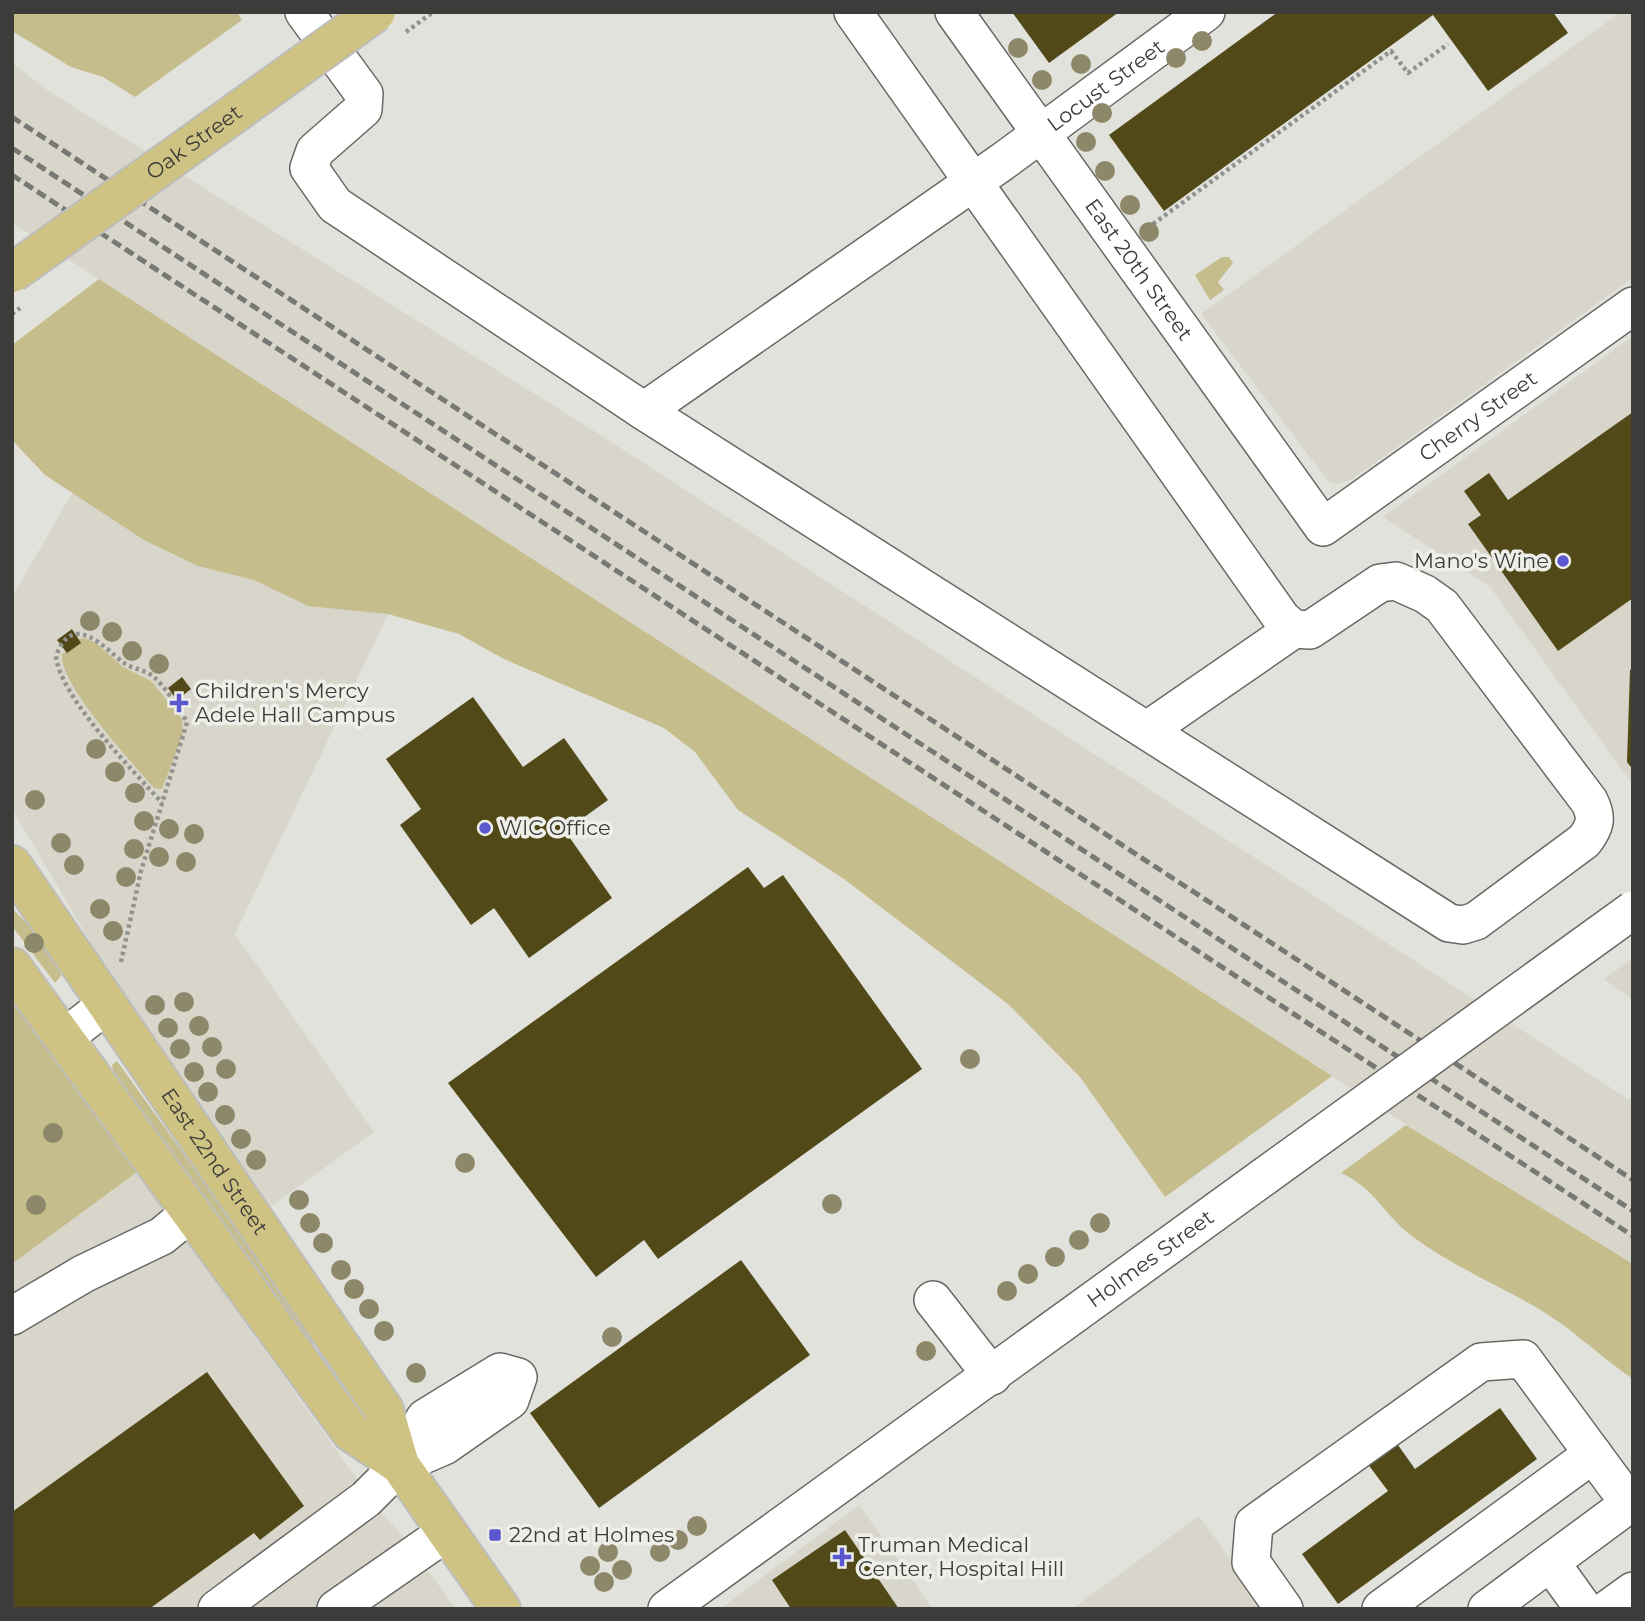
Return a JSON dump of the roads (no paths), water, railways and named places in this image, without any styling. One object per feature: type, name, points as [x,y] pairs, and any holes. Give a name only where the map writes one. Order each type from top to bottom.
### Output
[{"type":"main road","name":"Oak Street","points":[[12,274],[376,12]]},
{"type":"main road","name":"East 22nd Street","points":[[12,865],[384,1410],[400,1465],[501,1609]]},
{"type":"main road","name":"East 22nd Street","points":[[12,967],[351,1432],[400,1465]]},
{"type":"street","points":[[310,14],[364,94],[363,109],[315,152],[309,168],[335,205],[643,411],[1149,729],[1449,923],[1462,925],[1476,920],[1584,841],[1594,828],[1595,814],[1589,801],[1442,606],[1425,594],[1396,581],[1380,583],[1310,630],[1294,629],[1282,619],[853,12]]},
{"type":"street","name":"East 20th Street","points":[[954,12],[1323,527]]},
{"type":"street","name":"Locust Street","points":[[643,411],[974,181],[1206,12]]},
{"type":"street","name":"Cherry Street","points":[[1323,527],[1633,306]]},
{"type":"street","points":[[1149,729],[1294,629]]},
{"type":"street","name":"Holmes Street","points":[[667,1609],[1633,910]]},
{"type":"street","points":[[64,1038],[106,1006]]},
{"type":"street","points":[[12,1316],[83,1274],[162,1236],[191,1212]]},
{"type":"street","points":[[933,1300],[992,1376]]},
{"type":"street","points":[[1284,1609],[1251,1562],[1254,1524],[1481,1362],[1523,1359],[1631,1502],[1487,1609]]},
{"type":"street","points":[[1381,1609],[1593,1454]]},
{"type":"street","points":[[217,1609],[366,1499],[400,1465]]},
{"type":"street","points":[[353,1604],[447,1532]]},
{"type":"street","points":[[1551,1563],[1584,1609]]},
{"type":"street","points":[[1608,1609],[1633,1591]]},
{"type":"railway","points":[[12,117],[1633,1180]]},
{"type":"railway","points":[[12,148],[1633,1211]]},
{"type":"railway","points":[[12,175],[1633,1236]]},
{"type":"place","name":"Mano's Wine","points":[[1563,561]]},
{"type":"place","name":"Children's Mercy Adele Hall Campus","points":[[179,703]]},
{"type":"place","name":"WIC Office","points":[[485,828]]},
{"type":"place","name":"22nd at Holmes","points":[[495,1535]]},
{"type":"place","name":"Truman Medical Center, Hospital Hill","points":[[842,1557]]}]
